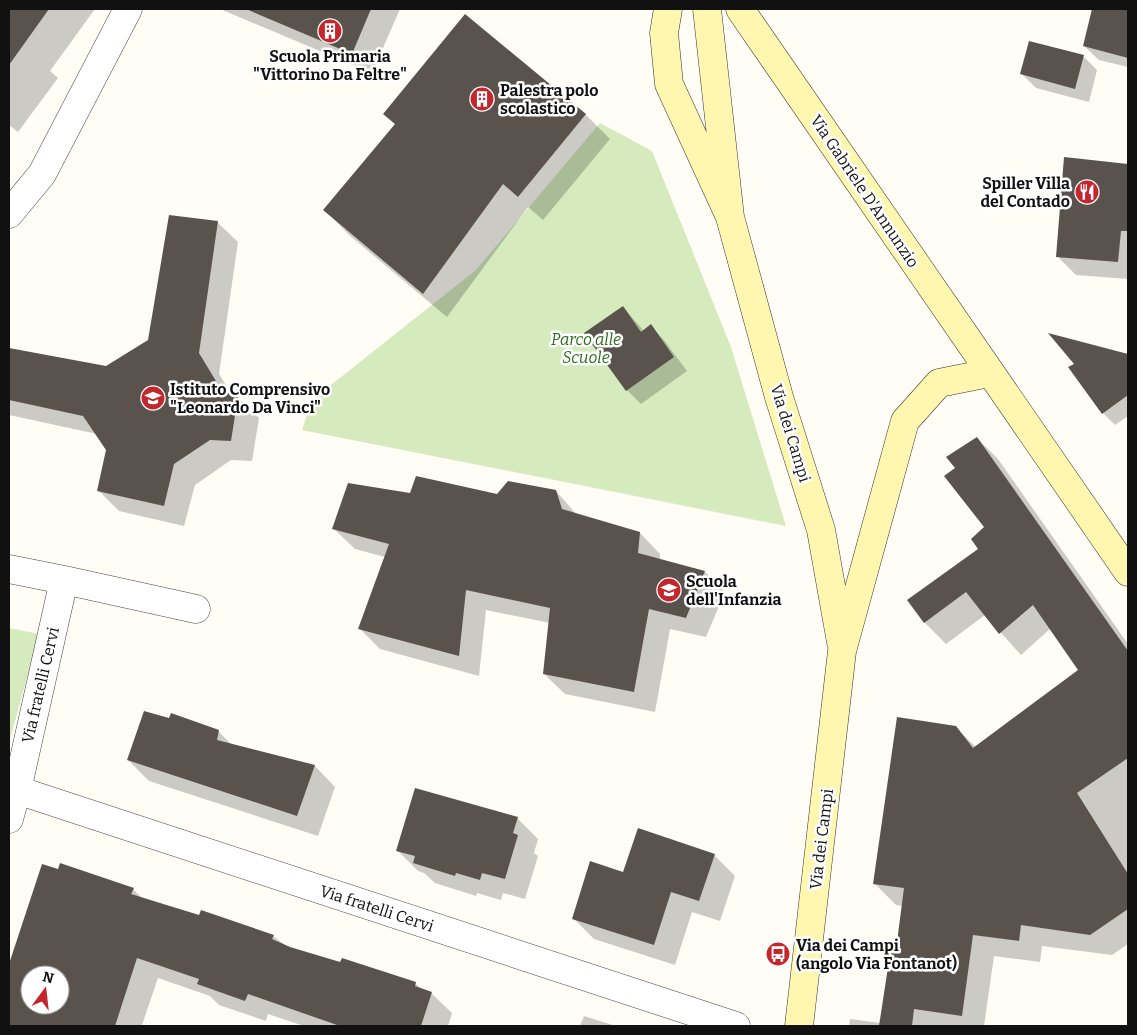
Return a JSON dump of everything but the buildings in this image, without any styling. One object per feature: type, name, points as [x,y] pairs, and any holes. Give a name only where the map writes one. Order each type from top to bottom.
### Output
[{"type":"street","points":[[9,214],[42,174],[128,9]]},
{"type":"street","name":"Via dei Campi","points":[[668,9],[664,33],[669,84],[730,217]]},
{"type":"street","name":"Via dei Campi","points":[[707,9],[730,217],[779,397],[821,530],[842,651]]},
{"type":"street","name":"Via Gabriele D'Annunzio","points":[[740,9],[989,373],[1128,572]]},
{"type":"street","name":"Via dei Campi","points":[[799,1026],[842,651],[905,422],[939,383],[989,373]]},
{"type":"street","points":[[9,569],[196,609]]},
{"type":"street","name":"Via fratelli Cervi","points":[[9,819],[64,580]]},
{"type":"street","name":"Via fratelli Cervi","points":[[17,790],[736,1026]]},
{"type":"green space","name":"Parco alle Scuole","points":[[600,123],[652,151],[731,347],[786,526],[302,430],[312,400],[476,270]]},
{"type":"green space","points":[[9,628],[39,634],[9,743]]},
{"type":"place","name":"Scuola Primaria \"Vittorino Da Feltre\"","points":[[330,31]]},
{"type":"place","name":"Palestra polo scolastico","points":[[482,99]]},
{"type":"place","name":"Spiller Villa del Contado","points":[[1087,192]]},
{"type":"place","name":"Istituto Comprensivo \"Leonardo Da Vinci\"","points":[[153,398]]},
{"type":"place","name":"Scuola dell'Infanzia","points":[[669,590]]},
{"type":"place","name":"Via dei Campi (angolo Via Fontanot)","points":[[778,954]]}]
